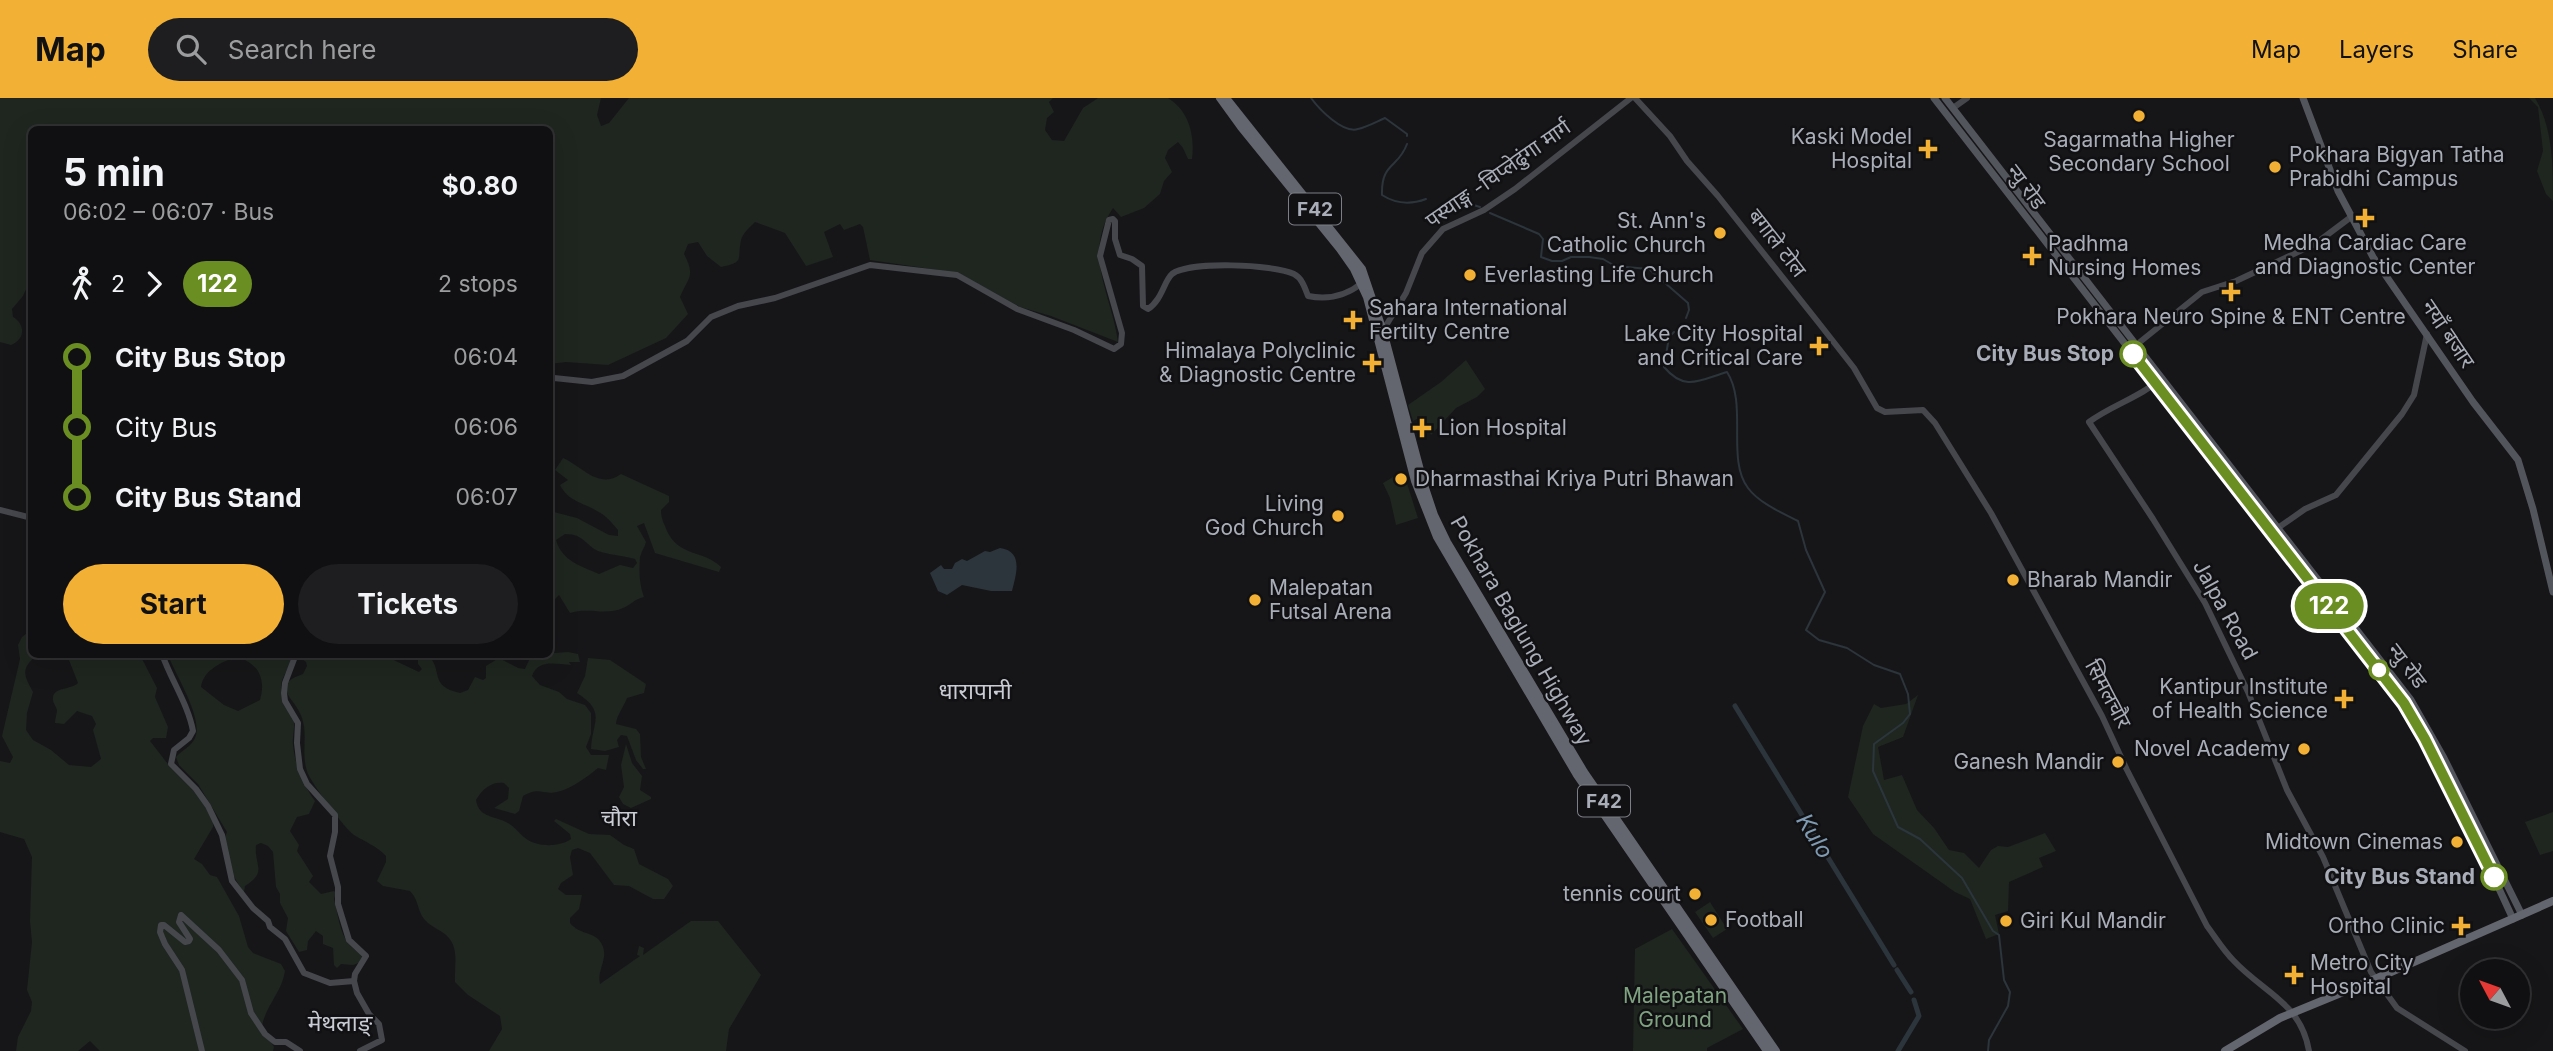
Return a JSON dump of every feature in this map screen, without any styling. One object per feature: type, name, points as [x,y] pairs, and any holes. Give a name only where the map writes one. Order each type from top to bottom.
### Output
[{"type":"highway","name":"Pokhara Baglung Highway","points":[[1220,98],[1364,282]]},
{"type":"highway","name":"Pokhara Baglung Highway","points":[[1226,98],[1362,269],[1424,485],[1447,542],[1584,772],[1776,1051]]},
{"type":"highway","name":"Pokhara Baglung Highway","points":[[1380,332],[1415,481],[1428,518],[1442,545],[1577,775],[1767,1051]]},
{"type":"highway","points":[[2225,1051],[2270,1024],[2553,901]]},
{"type":"main road","name":"न्यु रोड","points":[[1934,98],[2159,380],[2414,717],[2518,917]]},
{"type":"main road","name":"न्यु रोड","points":[[1945,98],[2133,347]]},
{"type":"main road","name":"नयाँ बजार","points":[[2303,98],[2339,191],[2384,273],[2473,402],[2518,460],[2553,592]]},
{"type":"street","name":"पस्याङ्ग -चिप्लेढुंगा मार्ग","points":[[1380,332],[1405,293],[1422,253],[1443,229],[1484,210],[1633,98]]},
{"type":"street","name":"बगाले टोल","points":[[1633,98],[1671,136],[1687,161],[1718,196],[1854,368],[1877,408],[1885,412]]},
{"type":"street","points":[[1952,108],[1967,98]]},
{"type":"street","points":[[2133,347],[2202,292],[2236,281],[2315,244],[2351,216]]},
{"type":"street","points":[[553,378],[593,383],[623,376],[687,341],[711,317],[870,265],[957,275],[1017,309],[1074,330],[1114,349],[1121,344],[1122,333],[1100,256],[1105,229],[1109,220],[1113,219],[1120,255],[1142,266],[1143,306],[1148,309],[1154,305],[1172,274],[1194,266],[1227,264],[1294,274],[1303,282],[1308,296],[1325,299],[1354,289],[1364,282]]},
{"type":"street","points":[[2275,530],[2305,509],[2336,495],[2402,414],[2414,396],[2427,334]]},
{"type":"street","name":"Jalpa Road","points":[[2159,380],[2089,422],[2205,603],[2239,672],[2278,769],[2323,857],[2361,952],[2375,979],[2397,1008],[2465,1051]]},
{"type":"street","name":"सिमलचौर","points":[[1885,412],[1923,410],[1935,423],[1991,513],[2088,691],[2207,926],[2234,961],[2295,1013]]},
{"type":"street","points":[[0,510],[28,516]]},
{"type":"street","points":[[163,658],[185,704],[193,731],[189,738],[174,750],[172,764],[208,806],[222,835],[232,881],[253,908],[285,939],[304,973],[330,984],[354,981]]},
{"type":"street","points":[[294,658],[284,693],[285,701],[298,723],[300,769],[307,784],[335,815],[330,856],[338,887],[338,904],[349,940],[366,956],[355,974],[354,981],[357,993],[369,1014],[379,1024],[382,1040],[360,1051]]},
{"type":"street","points":[[202,1051],[182,970],[160,932],[161,926],[164,925],[184,942],[189,942],[190,939],[179,922],[181,915],[219,950],[242,980],[251,1013],[265,1034],[275,1042],[286,1042],[300,1051]]},
{"type":"street","points":[[2295,1013],[2304,1030],[2309,1051]]},
{"type":"green space","points":[[0,98],[601,98],[597,115],[601,126],[609,123],[629,98],[1053,98],[1049,102],[1054,112],[1047,118],[1045,130],[1052,140],[1064,141],[1083,108],[1098,98],[1168,98],[1186,117],[1191,133],[1192,159],[1188,159],[1178,142],[1168,150],[1165,158],[1172,172],[1164,181],[1160,194],[1144,208],[1121,217],[1113,208],[1104,225],[1099,258],[1118,342],[1020,307],[958,273],[870,260],[860,224],[844,230],[840,224],[824,232],[833,257],[806,266],[785,233],[755,222],[742,237],[737,262],[729,265],[721,267],[707,256],[698,242],[688,244],[684,254],[690,268],[690,277],[680,297],[688,314],[666,338],[608,365],[553,364],[553,126],[28,126],[28,285],[12,309],[13,317],[22,327],[21,335],[11,345],[0,342]]},
{"type":"green space","points":[[2529,98],[2535,98],[2549,135],[2553,201],[2546,194],[2537,171],[2543,151],[2538,107]]},
{"type":"green space","points":[[1466,360],[1485,389],[1477,397],[1456,408],[1431,435],[1423,416],[1413,421],[1408,405]]},
{"type":"green space","points":[[563,458],[598,478],[605,480],[621,474],[669,496],[669,502],[661,513],[672,539],[685,549],[714,562],[721,567],[719,572],[655,553],[644,523],[637,526],[646,542],[640,562],[640,582],[644,597],[617,610],[570,613],[559,595],[553,601],[553,512],[577,518],[609,535],[618,536],[618,530],[606,517],[567,495],[560,485],[568,480],[555,470]],"holes":[[[565,534],[577,536],[596,550],[635,559],[637,563],[633,568],[620,565],[599,574],[567,558],[556,540]]]},
{"type":"green space","points":[[1403,471],[1418,518],[1396,525],[1390,498],[1383,483]]},
{"type":"green space","points":[[28,632],[28,658],[34,658],[25,672],[33,692],[26,730],[33,740],[69,765],[91,767],[101,759],[93,730],[96,724],[92,716],[77,711],[64,724],[55,723],[57,710],[53,701],[54,694],[78,683],[68,658],[142,658],[157,688],[155,697],[168,727],[166,738],[153,738],[150,741],[171,768],[196,792],[214,821],[194,859],[202,864],[210,875],[217,877],[239,916],[248,947],[253,953],[281,964],[285,971],[262,1026],[274,1047],[273,1051],[100,1051],[90,1041],[78,1051],[16,1051],[18,1037],[31,1011],[32,1002],[27,990],[32,942],[32,857],[24,839],[0,832],[0,761],[10,763],[13,757],[2,736],[20,659],[18,645]]},
{"type":"green space","points":[[553,653],[578,654],[580,662],[569,662],[571,665],[543,665],[532,676],[540,685],[585,705],[591,713],[591,734],[586,747],[591,755],[609,755],[606,770],[598,768],[579,782],[552,793],[528,793],[523,796],[519,811],[515,814],[494,808],[508,799],[509,788],[504,783],[495,783],[484,789],[476,800],[478,806],[485,814],[506,822],[538,844],[555,845],[571,839],[570,834],[554,821],[556,819],[589,834],[610,835],[634,849],[639,864],[668,879],[673,886],[664,899],[653,899],[629,886],[614,885],[590,853],[578,848],[572,850],[570,857],[573,875],[561,883],[558,889],[566,895],[582,895],[579,909],[570,918],[570,923],[596,937],[603,946],[600,984],[640,956],[637,955],[639,946],[644,948],[643,955],[691,921],[718,921],[761,975],[729,1029],[726,1051],[489,1051],[502,1029],[500,1016],[468,995],[455,982],[452,942],[424,919],[410,891],[383,886],[377,881],[386,856],[350,831],[321,795],[307,771],[304,724],[286,688],[287,683],[303,674],[307,666],[301,658],[389,658],[419,672],[422,669],[416,658],[430,658],[440,682],[450,690],[460,693],[468,690],[475,677],[483,680],[486,678],[486,666],[499,658],[525,669],[530,658],[553,658]]},
{"type":"green space","points":[[169,658],[236,658],[210,671],[201,687],[224,705],[238,711],[260,700],[262,692],[261,679],[256,669],[241,658],[291,658],[281,690],[294,720],[293,745],[298,767],[315,801],[309,814],[297,817],[290,831],[299,845],[297,851],[313,876],[309,882],[321,894],[334,891],[336,893],[334,899],[343,934],[364,961],[353,965],[341,964],[337,968],[334,965],[333,948],[323,944],[323,936],[316,931],[308,941],[307,950],[299,952],[286,931],[288,918],[280,903],[273,852],[268,846],[261,843],[256,845],[258,872],[245,886],[244,892],[240,886],[226,855],[227,832],[198,784],[179,765],[176,757],[194,741],[197,730],[188,696]]},
{"type":"green space","points":[[588,658],[610,660],[646,684],[644,693],[627,698],[616,724],[636,729],[640,734],[641,757],[646,769],[636,760],[627,736],[621,735],[617,740],[619,747],[605,751],[591,749],[595,712],[577,693],[585,676]]},
{"type":"green space","points":[[1918,695],[1903,737],[1878,747],[1884,780],[1902,775],[1917,810],[1949,850],[1964,853],[1979,868],[1991,850],[1998,846],[2008,847],[2045,833],[2056,851],[2039,858],[2043,867],[2009,882],[2008,911],[1995,915],[1999,934],[1986,939],[1970,899],[1955,892],[1873,834],[1848,797],[1863,726],[1874,704],[1881,708],[1906,704]]},
{"type":"green space","points":[[626,744],[632,763],[642,776],[640,790],[651,797],[631,808],[623,804],[619,797],[624,787],[621,765]]},
{"type":"green space","points":[[2553,812],[2553,851],[2540,855],[2525,822]]},
{"type":"green space","name":"Football","points":[[1710,902],[1727,929],[1713,938],[1695,912]]},
{"type":"green space","name":"Malepatan Ground","points":[[1672,929],[1743,1029],[1707,1048],[1707,1051],[1633,1051],[1635,949]]},
{"type":"shaded area","points":[[1000,548],[1008,550],[1015,559],[1016,571],[1012,591],[991,591],[962,585],[947,595],[938,591],[930,573],[941,565],[944,569],[952,569],[955,563],[962,559],[967,561],[985,551]]},
{"type":"waterway","points":[[1311,98],[1325,114],[1345,128],[1358,129],[1385,118],[1407,136]]},
{"type":"waterway","points":[[1407,144],[1384,177],[1382,195],[1403,203],[1426,199]]},
{"type":"waterway","points":[[1444,204],[1467,203],[1480,207]]},
{"type":"waterway","points":[[1490,213],[1539,234],[1543,239],[1541,257],[1552,261],[1589,257],[1603,259],[1615,266],[1649,269],[1688,303],[1686,318]]},
{"type":"waterway","points":[[1674,332],[1669,337],[1664,367],[1672,375],[1686,382],[1701,381],[1727,372],[1736,400],[1738,462],[1742,476],[1748,488],[1758,498],[1798,521],[1806,550],[1825,592],[1806,630],[1819,640],[1847,648],[1874,665],[1900,674],[1908,694],[1910,714],[1903,723],[1874,744],[1873,771],[1898,827],[1920,839],[1962,878],[1993,931],[1999,935],[2004,980],[2010,992],[2008,1006],[1989,1040],[1988,1051]]},
{"type":"waterway","name":"Kulo","points":[[1735,706],[1894,965]]},
{"type":"waterway","name":"Kulo","points":[[1897,970],[1911,992]]},
{"type":"waterway","name":"Kulo","points":[[1898,1051],[1919,1016],[1914,1000]]},
{"type":"bus line","name":"122","points":[[2133,354],[2414,717],[2494,877]]},
{"type":"place","name":"Sagarmatha Higher Secondary School","points":[[2139,116]]},
{"type":"place","name":"Kaski Model Hospital","points":[[1928,149]]},
{"type":"place","name":"Pokhara Bigyan Tatha Prabidhi Campus","points":[[2275,167]]},
{"type":"place","name":"Medha Cardiac Care and Diagnostic Center","points":[[2365,218]]},
{"type":"place","name":"St. Ann's Catholic Church","points":[[1720,233]]},
{"type":"place","name":"Padhma Nursing Homes","points":[[2032,256]]},
{"type":"place","name":"Everlasting Life Church","points":[[1470,275]]},
{"type":"place","name":"Pokhara Neuro Spine & ENT Centre","points":[[2231,292]]},
{"type":"place","name":"Sahara International Fertilty Centre","points":[[1353,320]]},
{"type":"place","name":"Lake City Hospital and Critical Care","points":[[1819,346]]},
{"type":"place","name":"City Bus Stop","points":[[2133,354]]},
{"type":"place","name":"Himalaya Polyclinic & Diagnostic Centre","points":[[1372,363]]},
{"type":"place","name":"Lion Hospital","points":[[1422,428]]},
{"type":"place","name":"Dharmasthai Kriya Putri Bhawan","points":[[1401,479]]},
{"type":"place","name":"Living God Church","points":[[1338,516]]},
{"type":"place","name":"Bharab Mandir","points":[[2013,580]]},
{"type":"place","name":"Malepatan Futsal Arena","points":[[1255,600]]},
{"type":"place","name":"Kantipur Institute of Health Science","points":[[2344,699]]},
{"type":"place","name":"Novel Academy","points":[[2304,749]]},
{"type":"place","name":"Ganesh Mandir","points":[[2118,762]]},
{"type":"place","name":"Midtown Cinemas","points":[[2457,842]]},
{"type":"place","name":"City Bus Stand","points":[[2494,877]]},
{"type":"place","name":"tennis court","points":[[1695,894]]},
{"type":"place","name":"Football","points":[[1711,920]]},
{"type":"place","name":"Giri Kul Mandir","points":[[2006,921]]},
{"type":"place","name":"Ortho Clinic","points":[[2461,926]]},
{"type":"place","name":"Metro City Hospital","points":[[2294,975]]},
{"type":"district","name":"धारापानी","points":[[975,691]]},
{"type":"district","name":"चौरा","points":[[619,818]]},
{"type":"district","name":"मेथलाङ्","points":[[340,1023]]}]
